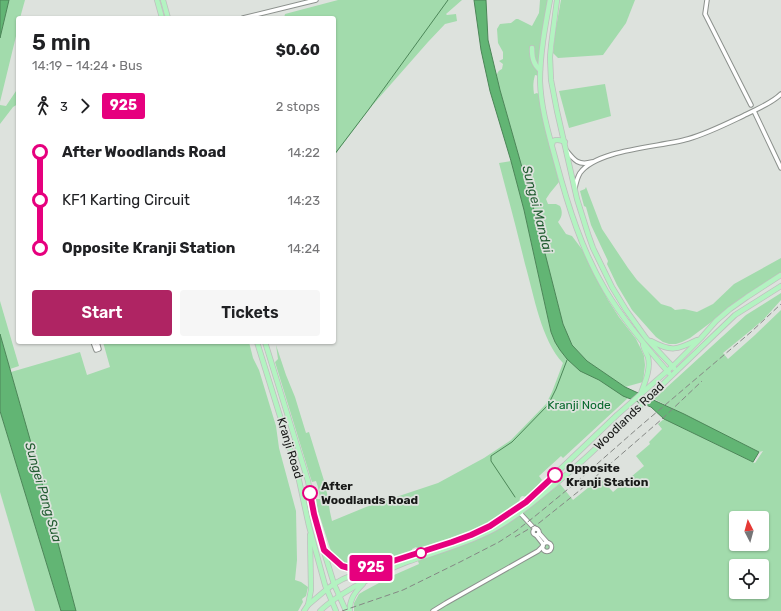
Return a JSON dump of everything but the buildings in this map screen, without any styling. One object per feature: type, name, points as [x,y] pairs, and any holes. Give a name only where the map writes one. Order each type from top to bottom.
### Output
[{"type":"main road","points":[[157,0],[161,16]]},
{"type":"main road","points":[[163,0],[167,16]]},
{"type":"main road","name":"Woodlands Road","points":[[550,0],[544,37],[540,82],[544,113],[567,202],[582,244],[606,290],[622,316],[671,376]]},
{"type":"main road","points":[[557,0],[551,46],[550,68],[553,92],[577,199],[593,248],[612,287],[646,338],[677,371]]},
{"type":"main road","points":[[532,48],[533,61],[540,70]]},
{"type":"main road","points":[[552,146],[553,142],[557,140],[565,142]]},
{"type":"main road","name":"Woodlands Road","points":[[304,611],[308,605],[334,584],[365,570],[471,535],[490,526],[526,502],[617,415],[667,371],[716,321],[730,309],[781,275]]},
{"type":"main road","name":"Woodlands Road","points":[[320,611],[339,595],[367,580],[405,562],[484,535],[520,512],[576,467],[626,418],[717,334],[735,315],[781,286]]},
{"type":"main road","points":[[646,338],[660,346],[671,349],[684,346],[701,338]]},
{"type":"main road","points":[[640,395],[649,368],[648,358],[641,341]]},
{"type":"main road","name":"Kranji Road","points":[[258,344],[295,463],[309,526],[327,589],[336,611]]},
{"type":"main road","name":"Kranji Road","points":[[266,344],[308,481],[314,514],[334,584],[346,611]]},
{"type":"main road","points":[[617,415],[625,413],[626,418]]},
{"type":"main road","points":[[308,605],[311,590],[309,526]]},
{"type":"main road","points":[[324,550],[342,566],[356,570],[365,570]]},
{"type":"main road","points":[[350,611],[354,593],[367,580]]},
{"type":"street","points":[[251,16],[316,0]]},
{"type":"street","points":[[707,0],[705,14],[750,105]]},
{"type":"street","points":[[575,189],[579,174],[586,167],[595,162],[622,152],[696,136],[754,111],[781,94]]},
{"type":"street","points":[[754,111],[781,168]]},
{"type":"street","points":[[566,150],[578,162],[585,164],[595,162]]},
{"type":"street","points":[[94,344],[96,350],[99,349],[98,344]]},
{"type":"street","points":[[520,512],[536,531],[544,544],[543,548],[545,551]]},
{"type":"street","points":[[433,611],[538,551],[544,544],[551,544],[552,548],[549,551],[538,551]]},
{"type":"green space","points":[[9,0],[25,0],[21,16],[16,16],[16,36],[0,102],[0,38]]},
{"type":"green space","points":[[338,0],[462,0],[446,14],[456,14],[457,21],[445,24],[428,42],[370,108],[336,153],[336,16],[284,16],[285,14]]},
{"type":"green space","points":[[540,0],[548,0],[539,76],[535,75],[534,94],[537,93],[540,95],[547,133],[559,182],[546,199],[548,204],[556,204],[560,206],[562,214],[558,222],[566,234],[572,236],[584,252],[608,300],[636,339],[644,356],[645,365],[643,382],[625,387],[587,361],[572,345],[563,324],[533,206],[497,81],[497,75],[502,69],[503,64],[499,61],[503,59],[503,52],[498,43],[497,29],[500,24],[511,23],[516,19],[532,26],[539,13]]},
{"type":"green space","points":[[561,0],[635,0],[626,23],[603,55],[558,58],[553,53]]},
{"type":"green space","points":[[605,84],[611,116],[569,128],[559,91]]},
{"type":"green space","points":[[16,91],[16,105],[0,124],[0,105],[6,106]]},
{"type":"green space","name":"Kranji Node","points":[[511,161],[524,210],[551,332],[555,342],[599,380],[628,398],[563,458],[561,456],[539,476],[542,480],[528,497],[522,496],[519,503],[505,513],[483,526],[459,536],[425,547],[416,547],[407,553],[365,567],[353,567],[347,565],[340,561],[331,551],[318,512],[316,499],[320,499],[318,487],[316,481],[312,482],[275,362],[278,359],[276,345],[295,397],[306,433],[309,432],[326,487],[332,521],[366,507],[438,483],[484,458],[511,440],[546,404],[563,363],[549,342],[539,316],[499,163]]},
{"type":"green space","points":[[586,187],[602,229],[637,280],[661,304],[675,310],[684,309],[697,312],[713,304],[734,284],[781,258],[781,273],[690,338],[676,344],[663,342],[656,337],[632,310],[617,285],[607,264],[608,261],[591,225],[586,207],[584,206],[580,191]]},
{"type":"green space","points":[[781,293],[781,300],[764,319],[723,353],[728,359],[781,310],[781,611],[354,611],[354,603],[359,594],[394,575],[419,564],[418,561],[458,546],[530,507],[560,484],[573,500],[600,478],[613,492],[644,466],[636,456],[650,444],[649,442],[662,429],[658,424],[664,419],[755,463],[763,451],[759,452],[654,399],[746,315]]},
{"type":"green space","points":[[0,301],[19,366],[10,369],[0,334]]},
{"type":"green space","points":[[104,344],[250,344],[276,426],[279,448],[296,511],[297,560],[295,580],[308,587],[306,596],[302,599],[303,602],[298,611],[76,611],[11,372],[80,352],[87,375],[110,367]]},
{"type":"green space","points":[[0,411],[61,611],[35,611],[0,492]]},
{"type":"water","points":[[0,0],[9,0],[0,38]]},
{"type":"water","points":[[474,0],[486,0],[488,40],[500,90],[533,206],[563,324],[572,345],[587,361],[625,387],[684,414],[759,452],[753,462],[664,419],[651,407],[623,396],[599,380],[580,371],[567,359],[555,342],[551,332],[524,210],[490,91],[481,50]]},
{"type":"water","name":"Sungei Pang Sua","points":[[0,334],[37,464],[76,611],[61,611],[0,411]]},
{"type":"waterway","points":[[336,152],[448,0]]},
{"type":"waterway","points":[[515,497],[491,461],[491,456],[512,442],[548,405],[567,360]]},
{"type":"railway","points":[[342,611],[403,590],[499,542],[516,531],[573,485],[751,332],[781,304]]},
{"type":"railway","points":[[515,537],[539,523],[579,491],[662,419],[702,381]]},
{"type":"bus line","name":"925","points":[[310,493],[324,550],[342,566],[350,569],[365,570],[429,550],[480,531],[501,520],[526,502],[555,475]]},
{"type":"place","name":"Opposite Kranji Station","points":[[555,475]]},
{"type":"place","name":"After Woodlands Road","points":[[310,493]]},
{"type":"water label","name":"Sungei Mandai","points":[[538,209]]}]
